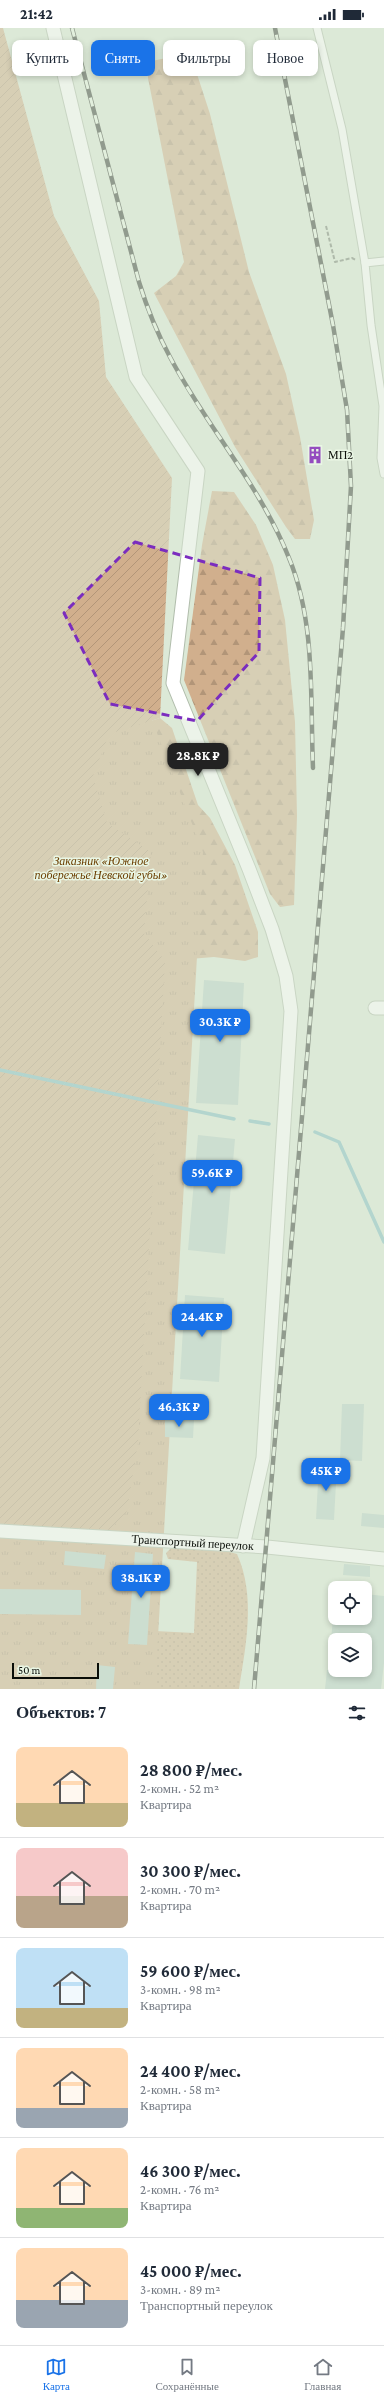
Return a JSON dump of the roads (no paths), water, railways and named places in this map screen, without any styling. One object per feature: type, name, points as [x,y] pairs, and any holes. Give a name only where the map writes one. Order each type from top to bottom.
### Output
[{"type":"street","points":[[53,28],[136,376],[198,471],[173,683],[250,869],[272,929],[286,976],[291,1011],[263,1458],[243,1546]]},
{"type":"street","name":"Транспортный переулок","points":[[0,1532],[243,1546],[384,1559]]},
{"type":"lane","points":[[318,28],[342,129],[365,263],[371,326],[383,406],[381,458],[384,474]]},
{"type":"lane","points":[[365,263],[384,261]]},
{"type":"waterway","points":[[0,1070],[234,1119]]},
{"type":"waterway","points":[[250,1121],[269,1124]]},
{"type":"waterway","points":[[315,1132],[339,1142],[384,1242]]},
{"type":"railway","points":[[72,28],[145,301],[165,348],[184,382],[248,481],[277,531],[298,583],[308,635],[313,768]]},
{"type":"railway","points":[[254,1689],[343,628],[351,486],[347,410],[333,325],[275,28]]},
{"type":"place","name":"МП2","points":[[315,455]]},
{"type":"park label","name":"Заказник «Южное побережье Невской губы»","points":[[101,868]]}]
